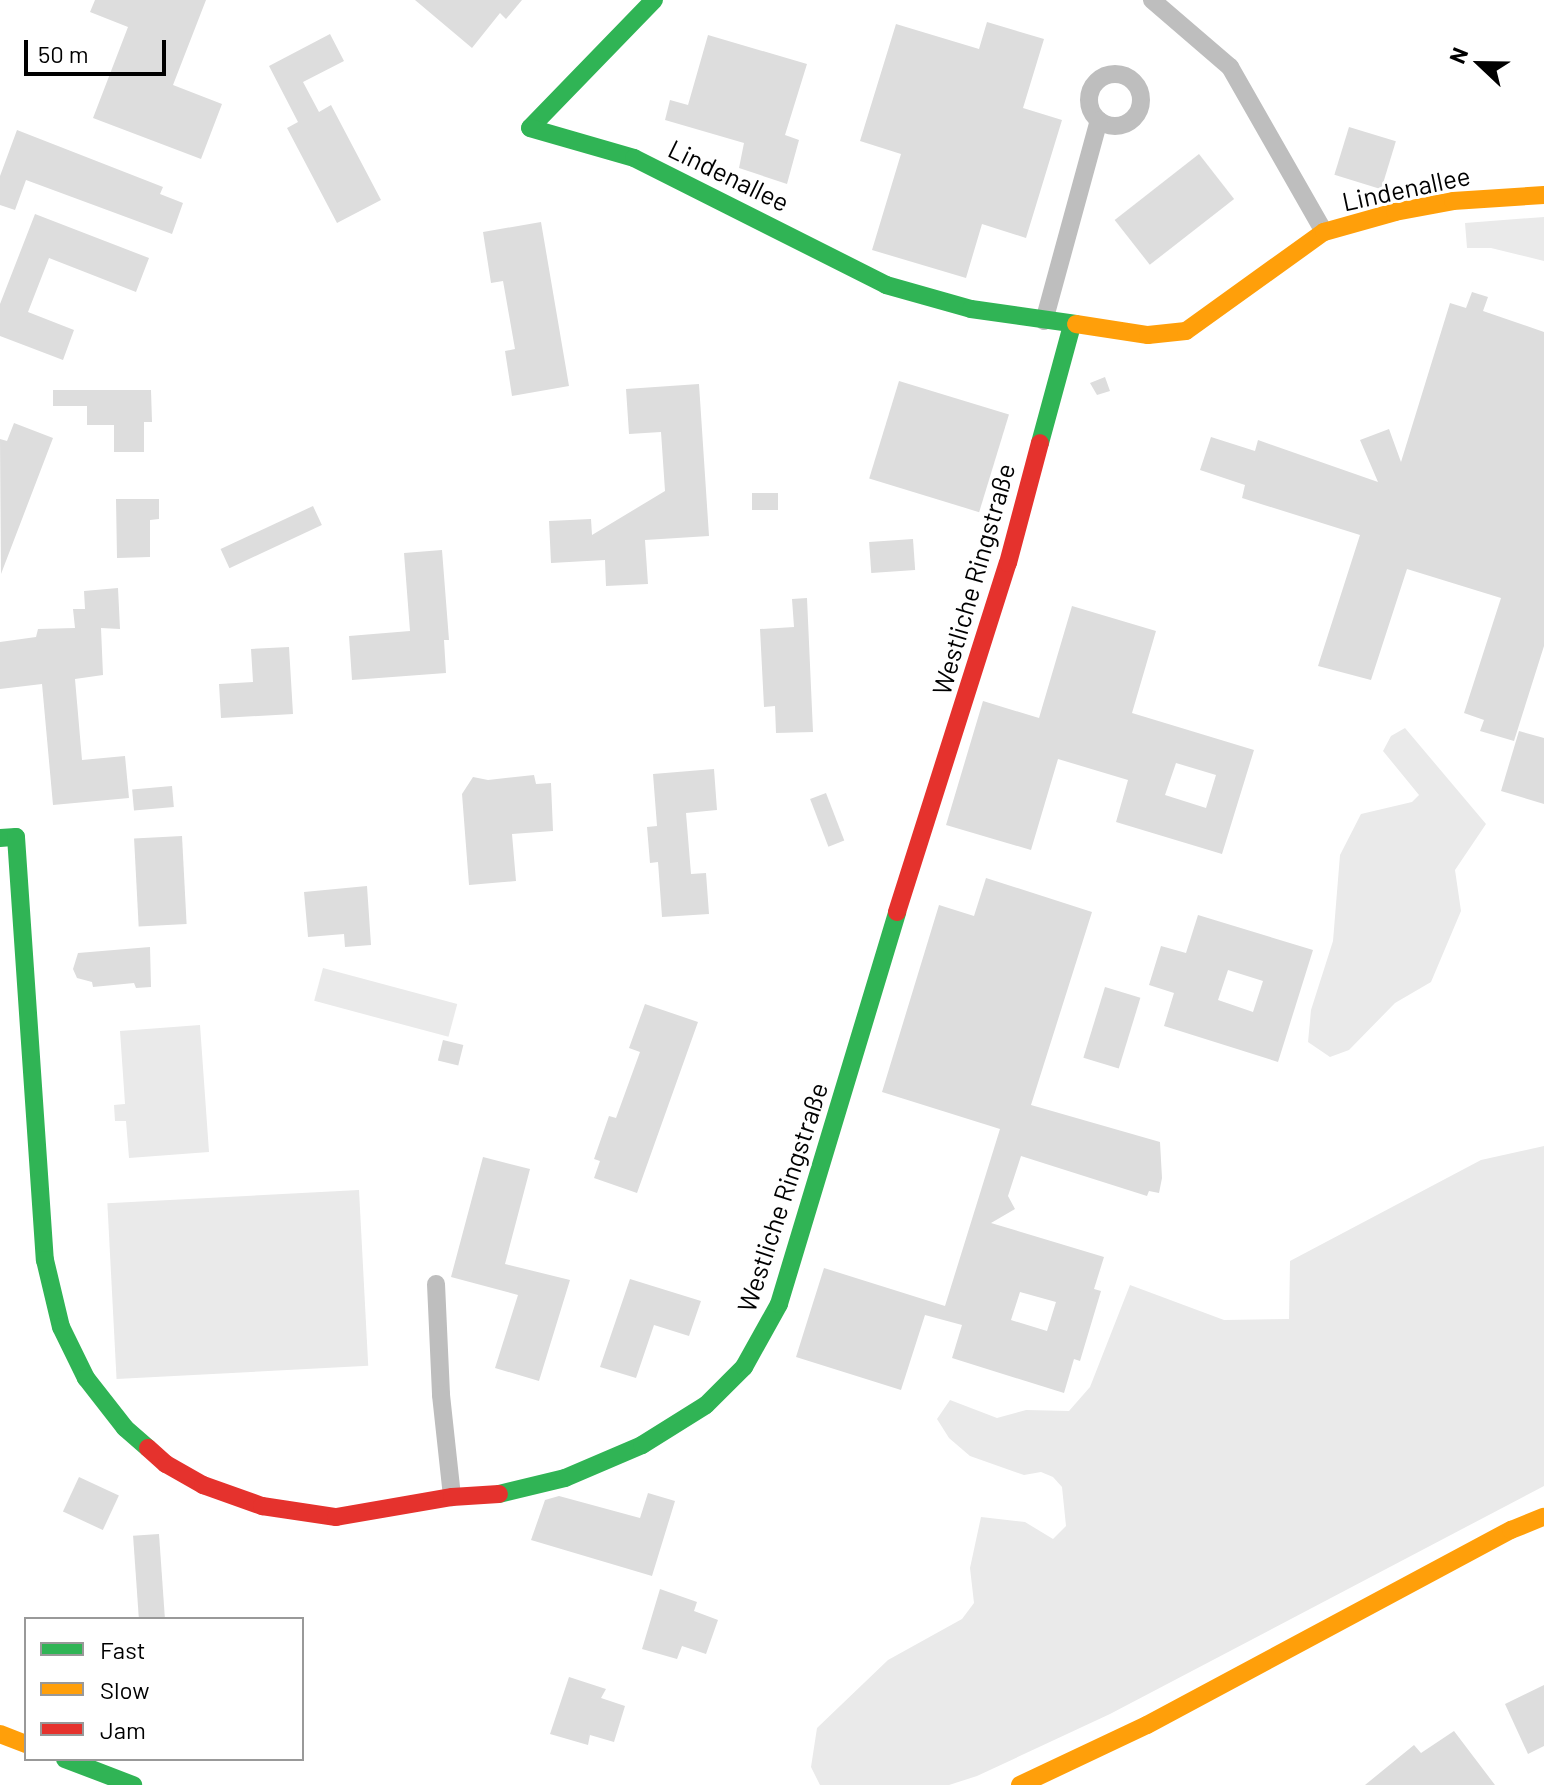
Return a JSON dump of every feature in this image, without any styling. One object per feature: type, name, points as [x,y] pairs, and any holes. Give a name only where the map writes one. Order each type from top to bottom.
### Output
[{"type":"street","name":"Lindenallee","points":[[654,0],[530,128],[634,158],[886,285],[971,309],[1148,335],[1186,331],[1324,232],[1395,212],[1453,201],[1544,195]]},
{"type":"street","points":[[1152,0],[1230,67],[1324,232]]},
{"type":"street","points":[[1044,321],[1099,120]]},
{"type":"street","name":"Westliche Ringstraße","points":[[8,838],[45,1260],[61,1327],[86,1378],[125,1428],[166,1464],[203,1485],[262,1506],[336,1517],[452,1497],[504,1494],[565,1478],[642,1445],[706,1405],[744,1367],[764,1336],[799,1245],[894,921],[1008,563],[1072,325]]},
{"type":"street","points":[[436,1284],[441,1395],[452,1497]]},
{"type":"street","points":[[1020,1785],[1147,1725],[1511,1530],[1544,1517]]},
{"type":"street","points":[[0,1734],[24,1743]]},
{"type":"street","points":[[70,1761],[133,1785]]},
{"type":"shaded area","points":[[1544,217],[1544,261],[1491,248],[1467,248],[1465,223]]},
{"type":"shaded area","points":[[1405,728],[1486,824],[1455,870],[1461,911],[1431,982],[1395,1003],[1349,1050],[1330,1057],[1308,1042],[1311,1010],[1333,941],[1340,855],[1361,814],[1412,802],[1419,795],[1383,751],[1391,736]]},
{"type":"shaded area","points":[[323,968],[457,1004],[448,1037],[314,1001]]},
{"type":"shaded area","points":[[200,1025],[209,1152],[129,1158],[126,1121],[115,1121],[114,1105],[125,1104],[120,1031]]},
{"type":"shaded area","points":[[1544,1146],[1544,1486],[1110,1714],[977,1776],[949,1785],[820,1785],[811,1767],[817,1728],[888,1660],[962,1619],[974,1603],[970,1568],[981,1517],[1025,1522],[1053,1539],[1066,1526],[1062,1487],[1053,1477],[1041,1472],[1024,1475],[970,1456],[949,1438],[937,1419],[950,1400],[997,1418],[1026,1410],[1069,1411],[1090,1387],[1130,1285],[1224,1320],[1289,1319],[1290,1261],[1481,1160]]},
{"type":"shaded area","points":[[359,1190],[368,1366],[117,1379],[107,1203]]},
{"type":"building","points":[[95,0],[206,0],[173,85],[222,104],[201,159],[93,118],[128,27],[90,12]]},
{"type":"building","points":[[415,0],[522,0],[506,19],[500,13],[472,48]]},
{"type":"building","points":[[987,22],[1044,39],[1023,108],[1062,120],[1026,238],[982,224],[966,278],[872,250],[901,154],[860,141],[896,24],[979,49]]},
{"type":"building","points":[[330,34],[344,61],[303,82],[319,112],[331,105],[381,200],[337,223],[287,128],[298,122],[269,66]]},
{"type":"building","points":[[708,35],[807,64],[785,135],[799,140],[787,184],[739,168],[744,143],[665,120],[670,100],[688,105]]},
{"type":"building","points":[[1349,127],[1396,141],[1381,189],[1334,175]]},
{"type":"building","points":[[17,130],[163,187],[160,194],[183,203],[172,234],[26,180],[15,210],[0,205],[0,176]]},
{"type":"building","points":[[1199,154],[1234,199],[1150,265],[1115,220]]},
{"type":"building","points":[[35,214],[149,258],[136,292],[49,258],[28,312],[74,330],[63,360],[0,336],[0,304]]},
{"type":"building","points":[[541,222],[569,386],[512,396],[505,351],[515,349],[503,281],[491,283],[483,232]]},
{"type":"building","points":[[1472,292],[1488,297],[1483,311],[1544,332],[1544,646],[1514,741],[1480,731],[1484,720],[1464,713],[1501,598],[1407,569],[1371,680],[1318,666],[1360,535],[1242,498],[1245,485],[1200,470],[1211,437],[1255,451],[1258,440],[1378,482],[1360,440],[1389,429],[1401,462],[1450,303],[1466,308]]},
{"type":"building","points":[[1105,377],[1110,391],[1097,395],[1090,383]]},
{"type":"building","points":[[899,381],[1009,415],[979,512],[869,479]]},
{"type":"building","points":[[699,384],[709,536],[645,540],[648,584],[606,586],[605,560],[551,563],[549,521],[591,519],[592,535],[665,491],[661,432],[629,434],[626,389]]},
{"type":"building","points":[[53,390],[151,390],[152,422],[144,422],[144,452],[114,452],[114,425],[87,425],[87,406],[53,406]]},
{"type":"building","points":[[14,423],[53,438],[1,574],[0,439],[7,441]]},
{"type":"building","points":[[752,493],[778,493],[778,510],[752,510]]},
{"type":"building","points":[[116,499],[159,499],[159,519],[150,520],[150,557],[117,558]]},
{"type":"building","points":[[313,506],[322,525],[229,568],[221,549]]},
{"type":"building","points":[[913,539],[915,570],[871,573],[869,542]]},
{"type":"building","points":[[442,550],[449,640],[444,640],[446,673],[352,680],[349,636],[410,631],[404,553]]},
{"type":"building","points":[[118,588],[120,629],[101,628],[103,675],[75,679],[82,760],[125,756],[129,798],[53,805],[42,684],[0,689],[0,642],[36,637],[38,629],[75,628],[73,609],[85,609],[84,591]]},
{"type":"building","points":[[807,598],[813,732],[776,733],[775,706],[764,707],[760,629],[794,627],[792,599]]},
{"type":"building","points":[[1072,606],[1156,631],[1132,713],[1254,750],[1222,854],[1116,822],[1128,780],[1058,759],[1031,850],[946,825],[983,701],[1039,718]],"holes":[[[1176,763],[1216,775],[1206,808],[1165,795]]]},
{"type":"building","points":[[289,647],[293,714],[221,718],[219,684],[253,682],[251,649]]},
{"type":"building","points":[[1519,731],[1544,738],[1544,804],[1501,791]]},
{"type":"building","points":[[714,769],[717,810],[686,813],[691,874],[706,873],[709,914],[662,917],[658,862],[650,863],[647,827],[657,826],[653,774]]},
{"type":"building","points":[[534,775],[536,784],[551,783],[553,831],[512,834],[516,881],[469,885],[462,794],[473,777],[488,780]]},
{"type":"building","points":[[172,786],[174,807],[134,810],[132,789]]},
{"type":"building","points":[[826,793],[844,841],[828,847],[810,799]]},
{"type":"building","points":[[182,836],[187,924],[139,926],[134,839]]},
{"type":"building","points":[[986,878],[1092,912],[1031,1105],[1160,1142],[1162,1178],[1159,1193],[1149,1191],[1147,1196],[1021,1156],[1008,1196],[1015,1209],[991,1223],[1104,1257],[1094,1289],[1101,1291],[1080,1361],[1074,1359],[1064,1393],[952,1358],[962,1325],[925,1315],[901,1390],[796,1357],[824,1268],[945,1306],[1000,1129],[882,1092],[939,905],[974,916]],"holes":[[[1020,1292],[1056,1302],[1047,1331],[1011,1320]]]},
{"type":"building","points":[[367,886],[371,945],[345,947],[344,934],[308,937],[304,892]]},
{"type":"building","points":[[1198,915],[1313,950],[1278,1062],[1164,1026],[1174,993],[1149,985],[1161,946],[1186,953]],"holes":[[[1228,970],[1263,981],[1253,1012],[1218,1000]]]},
{"type":"building","points":[[150,947],[151,987],[136,988],[134,983],[93,987],[92,982],[77,978],[73,969],[78,953]]},
{"type":"building","points":[[1105,987],[1140,998],[1119,1069],[1083,1058]]},
{"type":"building","points":[[645,1004],[698,1022],[637,1193],[594,1178],[600,1161],[594,1159],[609,1116],[616,1118],[640,1052],[629,1048]]},
{"type":"building","points":[[443,1040],[463,1045],[458,1065],[438,1060]]},
{"type":"building","points":[[483,1157],[530,1169],[505,1264],[570,1280],[539,1381],[495,1368],[518,1295],[451,1277]]},
{"type":"building","points":[[630,1279],[701,1301],[689,1336],[654,1325],[636,1378],[600,1367]]},
{"type":"building","points":[[79,1477],[119,1496],[103,1530],[63,1511]]},
{"type":"building","points":[[648,1493],[675,1501],[652,1576],[531,1540],[545,1500],[559,1496],[640,1518]]},
{"type":"building","points":[[159,1534],[165,1617],[139,1617],[133,1536]]},
{"type":"building","points":[[660,1589],[697,1602],[694,1611],[718,1620],[706,1654],[682,1646],[677,1659],[642,1649]]},
{"type":"building","points":[[569,1677],[606,1689],[601,1698],[625,1706],[614,1742],[590,1735],[588,1745],[550,1734]]},
{"type":"building","points":[[1544,1685],[1544,1746],[1528,1754],[1505,1704]]},
{"type":"building","points":[[1454,1731],[1495,1785],[1365,1785],[1414,1745],[1421,1753]]},
{"type":"traffic: fast","points":[[654,0],[530,128],[634,158],[886,285],[971,309],[1076,324]]},
{"type":"traffic: fast","points":[[1040,443],[1072,325]]},
{"type":"traffic: fast","points":[[0,838],[16,837],[45,1260],[61,1327],[86,1378],[125,1428],[148,1448]]},
{"type":"traffic: fast","points":[[499,1494],[565,1478],[642,1445],[706,1405],[744,1367],[779,1304],[897,912]]},
{"type":"traffic: fast","points":[[70,1761],[133,1785]]},
{"type":"traffic: slow","points":[[1076,324],[1148,335],[1186,331],[1324,232],[1395,212],[1453,201],[1544,195]]},
{"type":"traffic: slow","points":[[1020,1785],[1147,1725],[1511,1530],[1544,1517]]},
{"type":"traffic: slow","points":[[0,1734],[24,1743]]},
{"type":"traffic: jam","points":[[897,912],[1008,563],[1040,443]]},
{"type":"traffic: jam","points":[[148,1448],[166,1464],[203,1485],[262,1506],[336,1517],[452,1497],[499,1494]]}]
